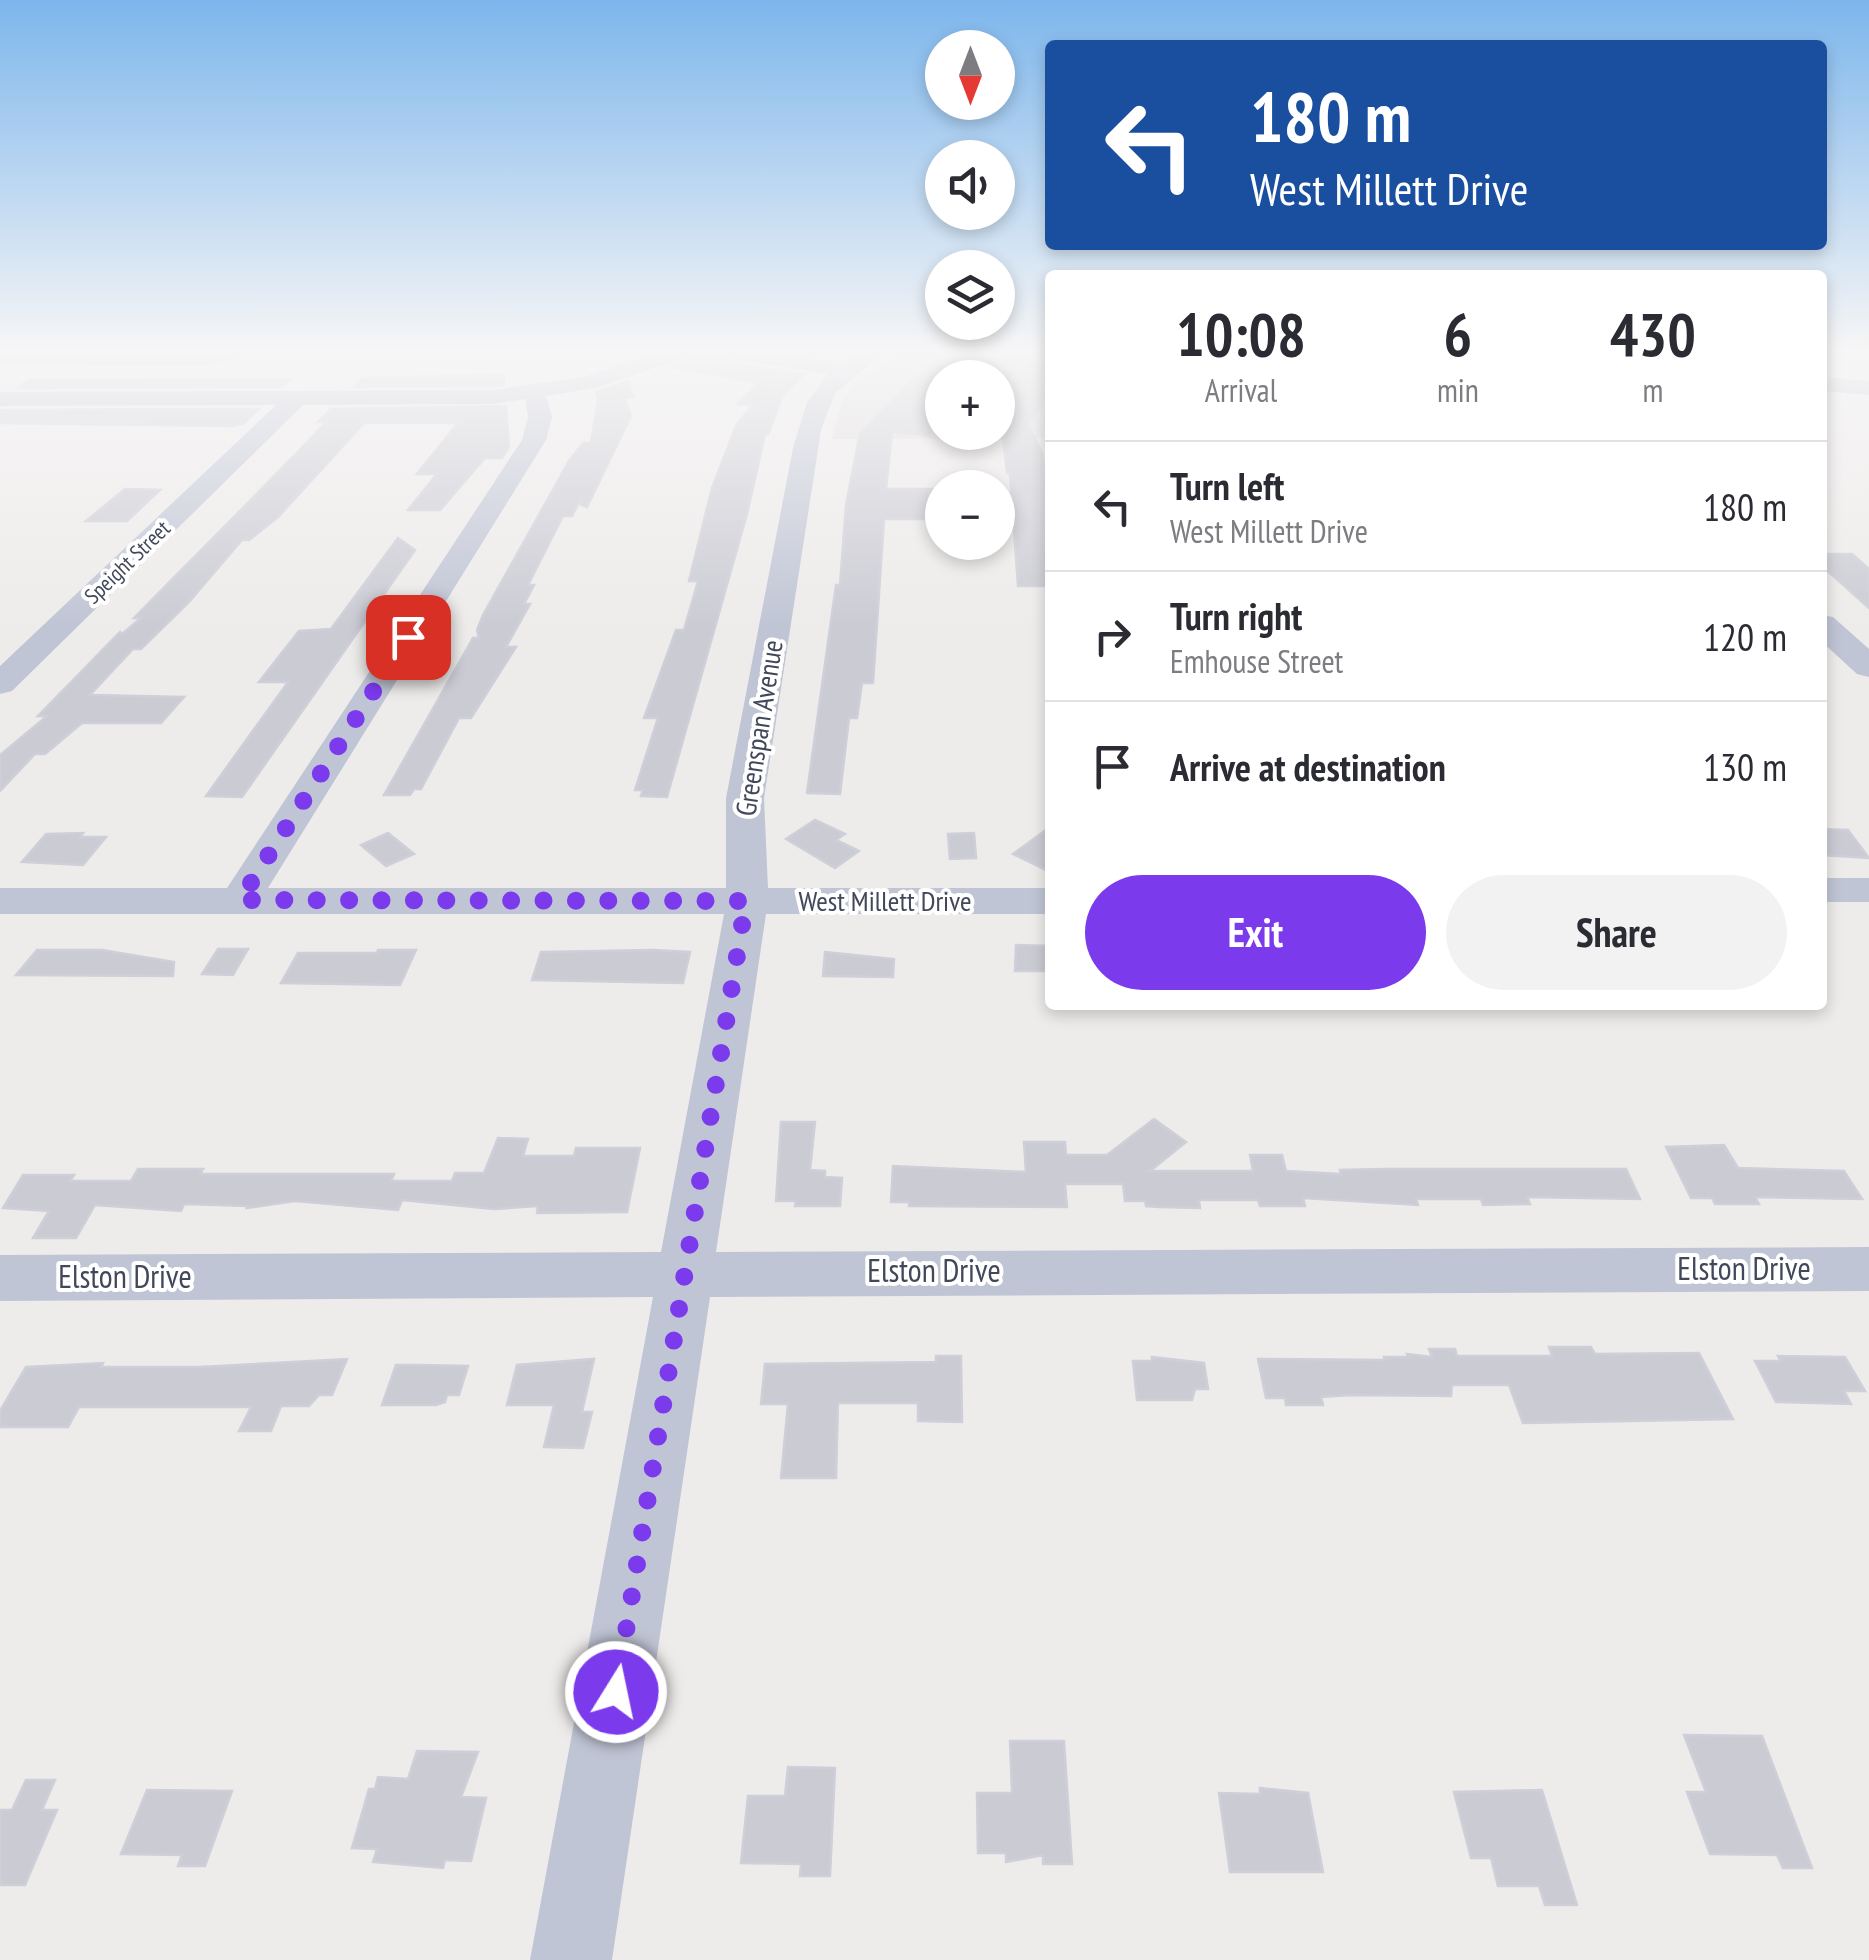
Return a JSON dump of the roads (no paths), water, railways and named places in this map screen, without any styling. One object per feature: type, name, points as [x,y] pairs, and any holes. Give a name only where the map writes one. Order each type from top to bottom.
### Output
[{"type":"street","name":"Speight Street","points":[[0,684],[249,444]]},
{"type":"street","points":[[240,900],[531,444]]},
{"type":"street","name":"Greenspan Avenue","points":[[570,1960],[746,901],[745,798],[806,444]]},
{"type":"street","points":[[1827,629],[1869,668]]},
{"type":"street","points":[[1827,890],[1869,890]]},
{"type":"street","name":"West Millett Drive","points":[[0,901],[1045,900]]},
{"type":"street","name":"Elston Drive","points":[[0,1278],[1869,1269]]}]
